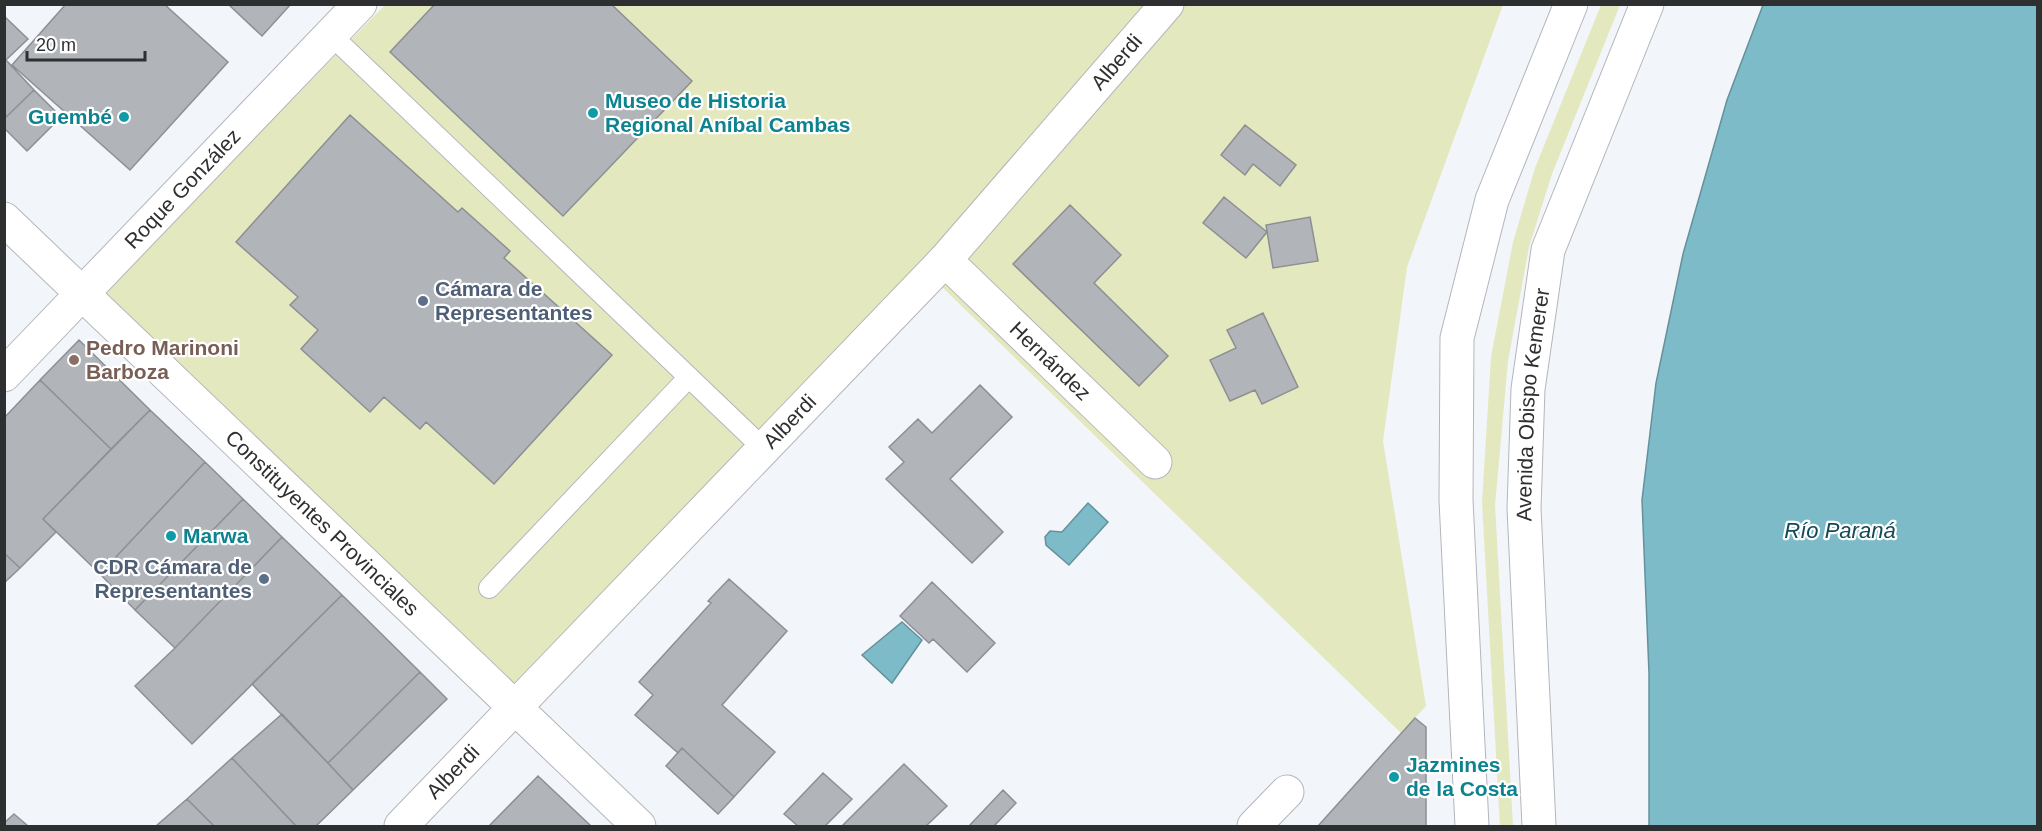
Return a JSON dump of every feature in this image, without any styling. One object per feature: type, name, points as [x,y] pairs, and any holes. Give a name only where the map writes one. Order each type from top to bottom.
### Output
[{"type":"street","name":"Roque González","points":[[4,375],[360,4]]},
{"type":"street","name":"Alberdi","points":[[401,826],[945,260],[1167,4]]},
{"type":"street","points":[[1472,826],[1456,500],[1457,338],[1492,200],[1571,4]]},
{"type":"street","name":"Avenida Obispo Kemerer","points":[[1539,826],[1524,508],[1528,389],[1548,250],[1647,4]]},
{"type":"street","name":"Constituyentes Provinciales","points":[[4,219],[639,826]]},
{"type":"street","name":"Hernández","points":[[945,260],[1155,462]]},
{"type":"street","points":[[1254,826],[1287,792]]},
{"type":"lane","points":[[331,35],[764,449]]},
{"type":"lane","points":[[489,588],[688,377]]},
{"type":"green space","points":[[385,5],[1503,5],[1407,267],[1383,441],[1426,706],[1401,733],[941,286],[511,701],[91,303]]},
{"type":"green space","points":[[1601,5],[1620,5],[1552,174],[1529,247],[1508,361],[1495,505],[1513,826],[1500,826],[1482,502],[1491,357],[1513,242],[1535,168]]},
{"type":"water","name":"Río Paraná","points":[[1763,5],[2037,5],[2037,826],[1649,826],[1649,673],[1642,500],[1656,383],[1683,254],[1727,100]]},
{"type":"water","points":[[1088,503],[1108,522],[1069,565],[1046,545],[1045,537],[1050,531],[1062,532]]},
{"type":"water","points":[[902,622],[922,640],[892,683],[862,655]]},
{"type":"building","name":"Guembé","points":[[66,4],[164,4],[228,62],[130,170],[12,65]]},
{"type":"building","points":[[228,4],[291,4],[262,36]]},
{"type":"building","points":[[435,4],[611,4],[692,81],[563,216],[390,52]]},
{"type":"building","points":[[4,16],[28,39],[6,60],[34,90],[4,119]]},
{"type":"building","points":[[34,90],[61,117],[27,151],[4,128],[4,119]]},
{"type":"building","name":"Cámara de Representantes","points":[[350,115],[458,212],[462,208],[510,251],[504,258],[612,355],[494,484],[426,422],[420,429],[384,397],[370,412],[301,349],[318,330],[290,305],[298,297],[236,242]]},
{"type":"building","points":[[1245,125],[1296,165],[1280,186],[1253,164],[1245,175],[1221,155]]},
{"type":"building","points":[[1224,197],[1267,232],[1246,258],[1203,223]]},
{"type":"building","points":[[1070,205],[1121,255],[1094,283],[1168,356],[1139,386],[1013,264]]},
{"type":"building","points":[[1310,217],[1318,261],[1273,268],[1266,225]]},
{"type":"building","points":[[1263,313],[1298,387],[1262,404],[1255,390],[1230,401],[1210,360],[1236,348],[1227,330]]},
{"type":"building","points":[[79,340],[150,410],[111,449],[40,380]]},
{"type":"building","points":[[40,380],[111,449],[43,519],[56,532],[20,568],[4,553],[4,418]]},
{"type":"building","points":[[980,385],[1012,417],[950,479],[1003,532],[972,563],[886,479],[904,462],[889,447],[918,419],[932,433]]},
{"type":"building","points":[[150,410],[205,462],[100,574],[43,519]]},
{"type":"building","name":"Marwa","points":[[205,462],[243,499],[135,610],[100,574]]},
{"type":"building","points":[[243,499],[282,537],[175,648],[135,610]]},
{"type":"building","points":[[282,537],[342,595],[192,744],[135,686]]},
{"type":"building","points":[[4,553],[20,568],[4,583]]},
{"type":"building","points":[[729,579],[787,631],[722,705],[775,752],[734,797],[682,748],[678,753],[635,715],[653,695],[639,682],[711,603],[708,601]]},
{"type":"building","points":[[932,582],[995,643],[967,672],[933,639],[929,643],[900,616]]},
{"type":"building","points":[[342,595],[420,672],[328,763],[252,684]]},
{"type":"building","points":[[420,672],[447,699],[353,790],[328,763]]},
{"type":"building","points":[[282,714],[353,790],[316,826],[296,826],[232,758]]},
{"type":"building","name":"Jazmines de la Costa","points":[[1415,718],[1426,727],[1426,826],[1318,826]]},
{"type":"building","points":[[682,748],[734,797],[718,814],[666,766]]},
{"type":"building","points":[[232,758],[296,826],[214,826],[187,799]]},
{"type":"building","points":[[904,764],[947,806],[926,826],[842,826]]},
{"type":"building","points":[[823,773],[852,799],[825,826],[798,826],[784,814]]},
{"type":"building","points":[[538,776],[591,826],[489,826]]},
{"type":"building","points":[[1003,790],[1016,803],[994,826],[969,826]]},
{"type":"building","points":[[187,799],[214,826],[156,826]]},
{"type":"building","points":[[14,814],[28,826],[4,826],[4,823]]},
{"type":"place","name":"Museo de Historia Regional Aníbal Cambas","points":[[593,113]]},
{"type":"place","name":"Guembé","points":[[124,117]]},
{"type":"place","name":"Cámara de Representantes","points":[[423,301]]},
{"type":"place","name":"Pedro Marinoni Barboza","points":[[74,360]]},
{"type":"place","name":"Marwa","points":[[171,536]]},
{"type":"place","name":"CDR Cámara de Representantes","points":[[264,579]]},
{"type":"place","name":"Jazmines de la Costa","points":[[1394,777]]}]
